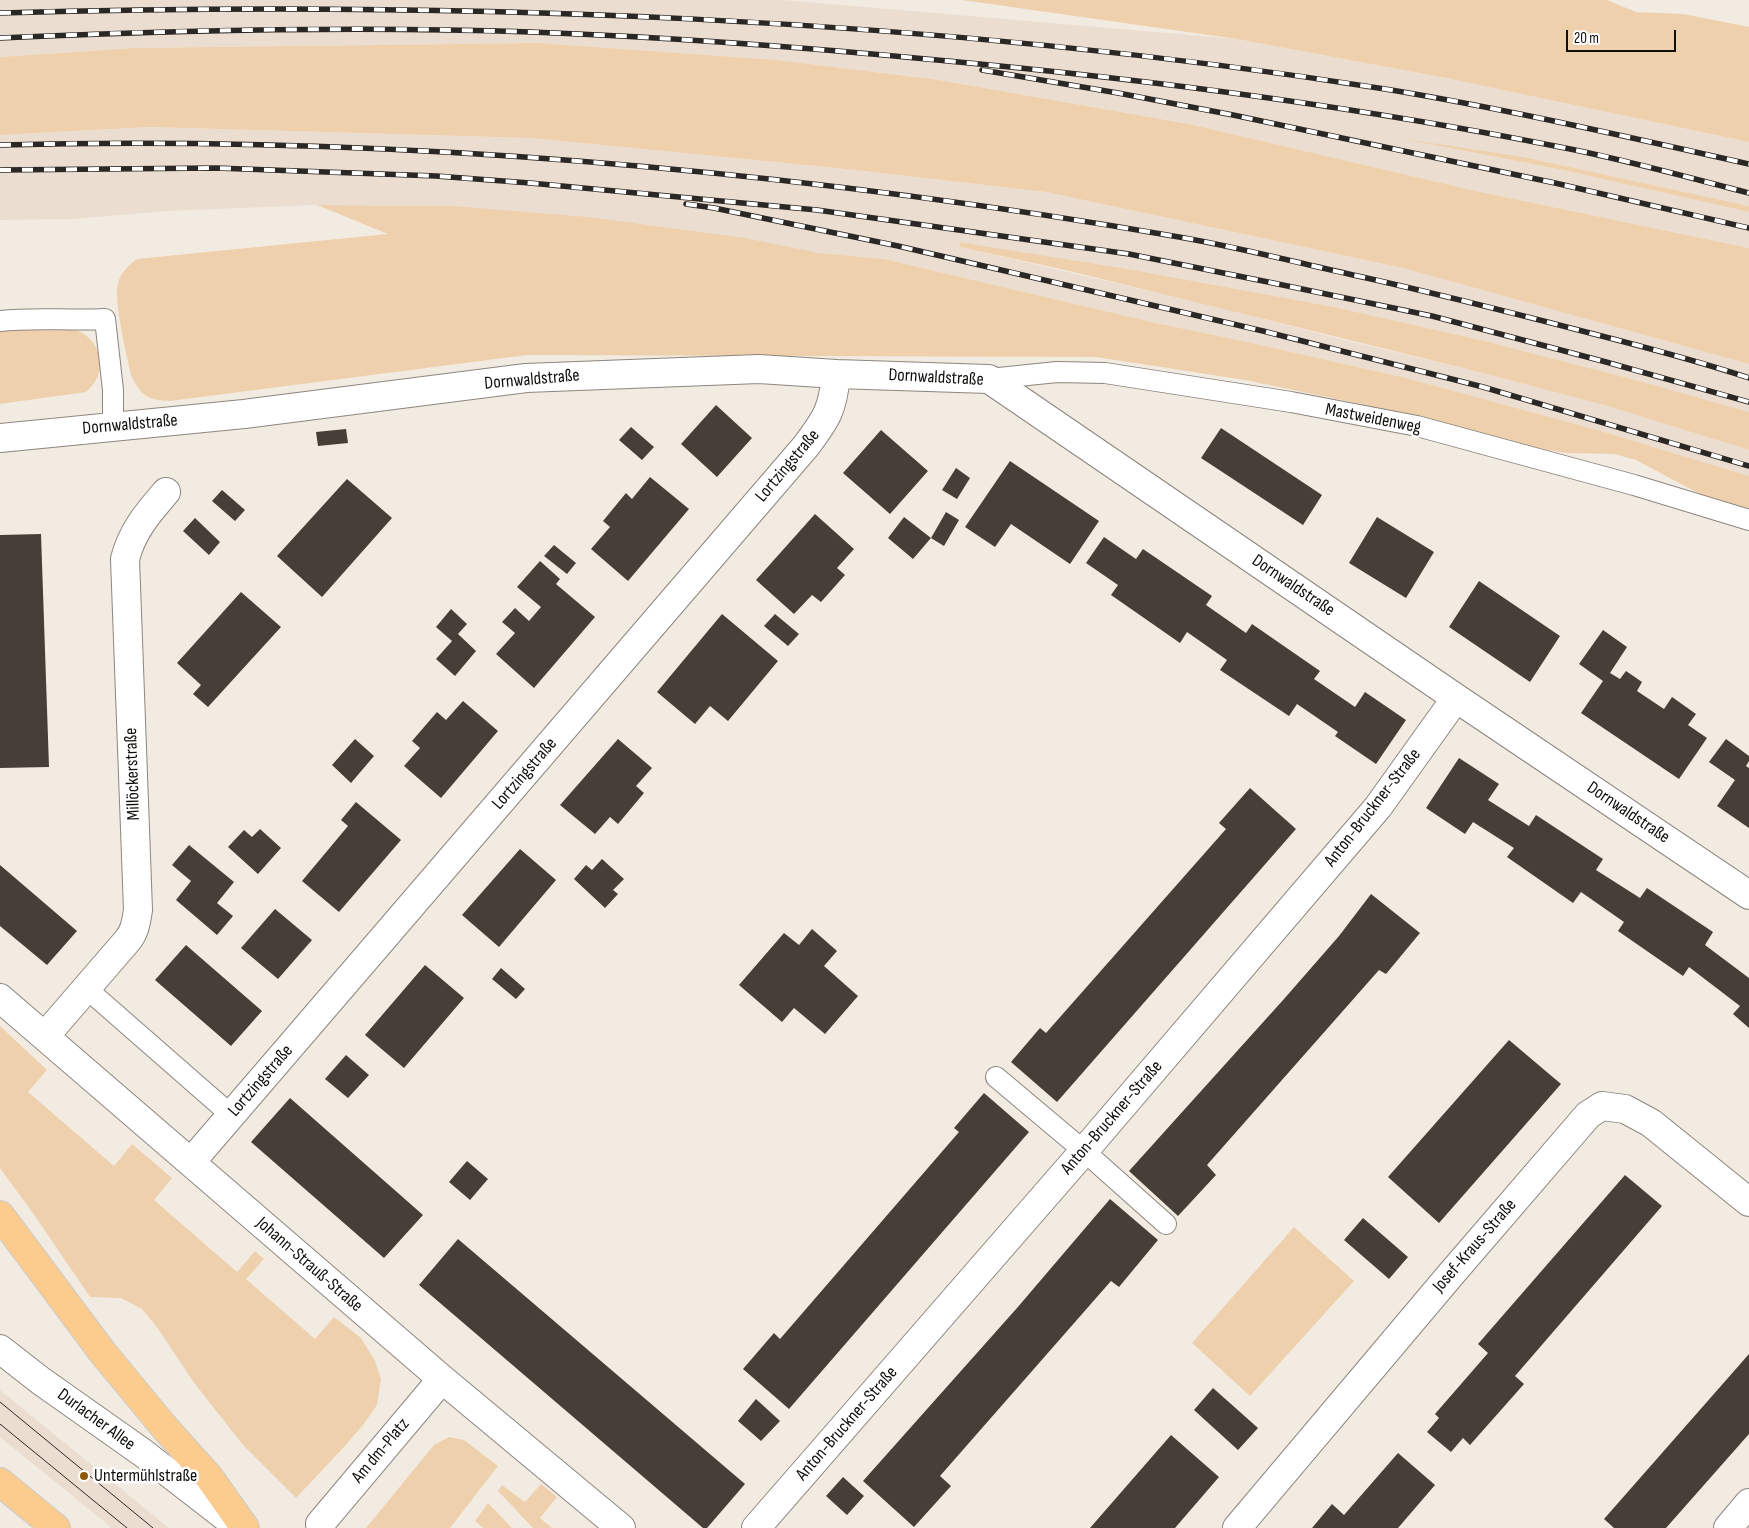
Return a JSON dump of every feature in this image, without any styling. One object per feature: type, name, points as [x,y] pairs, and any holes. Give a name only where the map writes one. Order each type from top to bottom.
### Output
[{"type":"main road","points":[[0,1215],[103,1353],[165,1428],[209,1477],[245,1528]]},
{"type":"main road","points":[[0,1482],[56,1528]]},
{"type":"street","name":"Dornwaldstraße","points":[[0,438],[244,414],[526,378],[759,369],[836,374],[989,379],[1456,698],[1749,895]]},
{"type":"street","name":"Lortzingstraße","points":[[191,1162],[806,446],[825,420],[833,400],[836,374]]},
{"type":"street","name":"Millöckerstraße","points":[[45,1036],[132,936],[136,924],[138,910],[125,559],[132,536],[138,525],[166,492]]},
{"type":"street","name":"Anton-Bruckner-Straße","points":[[756,1528],[1084,1151],[1378,807],[1456,698]]},
{"type":"street","name":"Johann-Strauß-Straße","points":[[0,998],[442,1379],[621,1528]]},
{"type":"street","name":"Josef-Kraus-Straße","points":[[1237,1528],[1588,1115],[1602,1106],[1625,1109],[1651,1123],[1749,1202]]},
{"type":"street","name":"Durlacher Allee","points":[[0,1349],[151,1459],[240,1528]]},
{"type":"street","name":"Am dm-Platz","points":[[320,1524],[442,1379]]},
{"type":"street","points":[[1728,1528],[1749,1503]]},
{"type":"lane","points":[[0,320],[24,318],[105,319],[113,390],[113,427]]},
{"type":"lane","name":"Mastweidenweg","points":[[989,379],[1057,372],[1105,373],[1291,402],[1417,426],[1634,485],[1749,520]]},
{"type":"lane","points":[[87,989],[231,1115]]},
{"type":"lane","points":[[996,1077],[1084,1151],[1166,1224]]},
{"type":"shaded area","points":[[0,0],[784,0],[1237,39],[1446,78],[1749,142],[1749,206],[1524,157],[1416,141],[1563,170],[1749,212],[1749,248],[1476,191],[1189,124],[939,80],[777,60],[538,43],[134,48],[0,57]]},
{"type":"shaded area","points":[[962,0],[1607,0],[1636,12],[1683,14],[1749,27],[1749,142],[1446,78],[1237,39]]},
{"type":"shaded area","points":[[538,43],[777,60],[939,80],[1189,124],[1476,191],[1749,248],[1749,364],[1403,268],[1046,192],[837,168],[531,138],[150,127],[0,135],[0,57],[134,48]]},
{"type":"shaded area","points":[[150,127],[531,138],[837,168],[1046,192],[1403,268],[1749,364],[1749,412],[1485,341],[1334,307],[1128,269],[959,243],[961,247],[1209,305],[1604,405],[1749,450],[1749,476],[1601,431],[1406,378],[1156,323],[884,259],[819,253],[453,206],[317,205],[166,211],[74,219],[0,220],[0,135]]},
{"type":"shaded area","points":[[1399,138],[1524,157],[1749,206],[1749,212],[1563,170]]},
{"type":"shaded area","points":[[317,205],[453,206],[588,217],[745,238],[819,253],[884,259],[1156,323],[1406,378],[1601,431],[1749,476],[1749,511],[1702,495],[1636,460],[1614,454],[1566,453],[1525,446],[1356,403],[1245,380],[1096,357],[527,355],[170,401],[146,396],[138,388],[131,375],[119,314],[117,301],[118,283],[126,269],[137,259],[388,234]]},
{"type":"shaded area","points":[[959,242],[1128,269],[1334,307],[1485,341],[1643,382],[1749,412],[1749,450],[1604,405],[1471,370],[1065,270],[960,247]]},
{"type":"shaded area","points":[[37,326],[73,329],[81,332],[93,342],[97,349],[100,364],[96,380],[86,392],[0,404],[0,330]]},
{"type":"shaded area","points":[[0,1026],[47,1070],[28,1092],[114,1166],[132,1144],[172,1178],[154,1200],[237,1272],[255,1251],[264,1259],[246,1279],[315,1339],[334,1317],[361,1338],[375,1361],[381,1379],[377,1405],[344,1447],[296,1498],[243,1445],[195,1384],[159,1330],[142,1309],[121,1298],[90,1297],[0,1168]]},
{"type":"shaded area","points":[[1294,1227],[1354,1281],[1250,1396],[1192,1343]]},
{"type":"shaded area","points":[[0,1390],[169,1528],[112,1528],[0,1437]]},
{"type":"shaded area","points":[[449,1437],[464,1440],[498,1466],[450,1528],[366,1528],[434,1445]]},
{"type":"shaded area","points":[[541,1484],[557,1497],[540,1518],[552,1528],[533,1528],[498,1491],[502,1485],[525,1502]]},
{"type":"shaded area","points":[[488,1503],[512,1528],[483,1528],[475,1521]]},
{"type":"building","points":[[716,405],[752,438],[717,477],[681,444]]},
{"type":"building","points":[[631,427],[654,447],[642,460],[619,440]]},
{"type":"building","points":[[1221,428],[1322,495],[1303,525],[1201,458]]},
{"type":"building","points":[[346,429],[348,443],[318,446],[316,432]]},
{"type":"building","points":[[881,430],[928,471],[890,514],[843,473]]},
{"type":"building","points":[[1010,461],[1099,521],[1070,564],[1011,524],[995,547],[965,527]]},
{"type":"building","points":[[956,468],[970,478],[957,499],[942,490]]},
{"type":"building","points":[[650,477],[689,509],[628,581],[591,549],[610,527],[603,521],[626,493],[632,499]]},
{"type":"building","points":[[347,479],[392,518],[322,597],[277,556]]},
{"type":"building","points":[[222,490],[245,510],[235,521],[212,501]]},
{"type":"building","points":[[946,512],[959,520],[944,546],[931,538]]},
{"type":"building","points":[[815,514],[854,549],[837,568],[845,575],[821,602],[812,595],[794,614],[756,580]]},
{"type":"building","points":[[904,517],[931,538],[913,559],[888,538]]},
{"type":"building","points":[[1377,517],[1434,552],[1406,598],[1349,563]]},
{"type":"building","points":[[195,518],[220,542],[209,555],[183,531]]},
{"type":"building","points":[[41,534],[49,767],[0,768],[0,535]]},
{"type":"building","points":[[1104,537],[1136,559],[1143,549],[1212,596],[1206,605],[1246,633],[1252,624],[1320,671],[1314,679],[1355,707],[1365,692],[1406,720],[1376,764],[1335,736],[1338,732],[1297,704],[1289,716],[1220,670],[1227,660],[1187,632],[1180,643],[1111,595],[1118,585],[1086,563]]},
{"type":"building","points":[[554,545],[576,563],[567,574],[544,556]]},
{"type":"building","points":[[540,561],[560,579],[556,584],[595,617],[534,688],[496,654],[515,633],[502,622],[515,608],[529,621],[541,607],[517,587]]},
{"type":"building","points":[[1479,581],[1560,636],[1530,682],[1449,627]]},
{"type":"building","points":[[241,592],[281,627],[208,707],[193,694],[201,685],[177,663]]},
{"type":"building","points":[[451,609],[467,624],[458,634],[476,651],[455,676],[436,659],[452,641],[436,627]]},
{"type":"building","points":[[722,614],[778,661],[728,721],[710,706],[695,724],[657,692]]},
{"type":"building","points":[[775,614],[799,634],[788,646],[764,626]]},
{"type":"building","points":[[1603,630],[1627,647],[1610,673],[1620,679],[1626,671],[1642,682],[1637,691],[1664,709],[1672,697],[1696,714],[1688,725],[1707,738],[1679,779],[1581,713],[1603,681],[1579,664]]},
{"type":"building","points":[[463,701],[498,731],[441,798],[404,766],[420,748],[412,741],[437,712],[446,720]]},
{"type":"building","points":[[355,739],[374,756],[351,783],[332,765]]},
{"type":"building","points":[[618,739],[652,768],[636,786],[644,793],[618,824],[610,817],[595,834],[560,805]]},
{"type":"building","points":[[1726,739],[1749,756],[1746,766],[1749,768],[1749,828],[1717,806],[1735,780],[1709,762]]},
{"type":"building","points":[[1459,758],[1499,784],[1488,800],[1529,826],[1536,815],[1603,859],[1596,870],[1640,898],[1647,888],[1713,932],[1705,945],[1749,978],[1749,1028],[1733,1014],[1740,1006],[1689,967],[1683,976],[1618,931],[1624,922],[1581,892],[1573,903],[1507,857],[1514,848],[1473,822],[1465,834],[1426,808]]},
{"type":"building","points":[[1250,788],[1296,829],[1057,1102],[1011,1062],[1040,1028],[1046,1033],[1226,829],[1219,823]]},
{"type":"building","points":[[356,802],[401,840],[339,912],[302,881],[348,826],[341,820]]},
{"type":"building","points":[[260,829],[281,848],[258,874],[228,847],[244,830],[252,837]]},
{"type":"building","points":[[189,845],[234,882],[217,903],[233,916],[217,935],[176,900],[191,881],[172,865]]},
{"type":"building","points":[[520,849],[556,880],[499,947],[462,915]]},
{"type":"building","points":[[602,859],[624,879],[613,890],[618,894],[605,908],[574,879],[586,865],[592,870]]},
{"type":"building","points":[[0,865],[77,931],[47,965],[0,926]]},
{"type":"building","points":[[1371,894],[1420,933],[1386,974],[1379,970],[1207,1165],[1216,1175],[1178,1216],[1129,1171],[1284,999],[1339,936]]},
{"type":"building","points":[[275,909],[312,940],[278,979],[241,948]]},
{"type":"building","points":[[812,929],[837,951],[824,966],[858,996],[825,1034],[794,1008],[782,1022],[739,985],[784,933],[799,945]]},
{"type":"building","points":[[186,945],[262,1011],[231,1046],[155,980]]},
{"type":"building","points":[[425,965],[464,998],[404,1068],[365,1035]]},
{"type":"building","points":[[501,968],[525,989],[516,999],[492,979]]},
{"type":"building","points":[[1509,1040],[1561,1084],[1439,1223],[1388,1177]]},
{"type":"building","points":[[346,1055],[369,1075],[348,1098],[325,1079]]},
{"type":"building","points":[[984,1093],[1029,1132],[789,1409],[743,1369],[774,1333],[780,1339],[959,1132],[954,1128]]},
{"type":"building","points":[[290,1098],[423,1215],[384,1258],[251,1142]]},
{"type":"building","points":[[467,1161],[488,1179],[470,1200],[449,1182]]},
{"type":"building","points":[[1625,1175],[1662,1206],[1515,1376],[1524,1384],[1470,1445],[1463,1438],[1451,1452],[1427,1432],[1439,1418],[1435,1414],[1488,1353],[1478,1344]]},
{"type":"building","points":[[1110,1199],[1158,1240],[1119,1287],[1111,1281],[940,1476],[951,1486],[914,1527],[863,1481],[1017,1308]]},
{"type":"building","points":[[1363,1218],[1408,1257],[1389,1279],[1344,1240]]},
{"type":"building","points":[[458,1239],[745,1484],[707,1528],[703,1528],[419,1285]]},
{"type":"building","points":[[1749,1354],[1749,1434],[1666,1528],[1614,1528],[1604,1519]]},
{"type":"building","points":[[1213,1388],[1258,1428],[1238,1450],[1194,1410]]},
{"type":"building","points":[[756,1399],[780,1421],[761,1441],[738,1421]]},
{"type":"building","points":[[1171,1435],[1219,1477],[1175,1528],[1090,1528]]},
{"type":"building","points":[[1398,1453],[1435,1485],[1398,1528],[1312,1528],[1332,1504],[1344,1515]]},
{"type":"building","points":[[843,1477],[864,1496],[847,1515],[826,1496]]},
{"type":"tram line","points":[[0,1402],[153,1528]]},
{"type":"tram line","points":[[0,1424],[127,1528]]},
{"type":"railway","points":[[0,13],[347,9],[521,12],[695,19],[868,30],[1041,45],[1213,65],[1385,89],[1522,114],[1749,164]]},
{"type":"railway","points":[[0,38],[266,30],[465,30],[684,40],[886,55],[1172,85],[1327,106],[1483,132],[1584,152],[1655,168],[1749,193]]},
{"type":"railway","points":[[982,70],[1233,115],[1555,183],[1749,228]]},
{"type":"railway","points":[[0,145],[148,143],[444,152],[591,162],[739,176],[886,193],[1033,213],[1179,237],[1244,250],[1499,310],[1668,354],[1749,378]]},
{"type":"railway","points":[[0,170],[216,168],[436,176],[817,210],[1129,254],[1273,283],[1432,316],[1749,402]]},
{"type":"railway","points":[[686,204],[714,208],[898,246],[1263,331],[1483,387],[1749,466]]},
{"type":"place","name":"Untermühlstraße","points":[[84,1476]]}]
